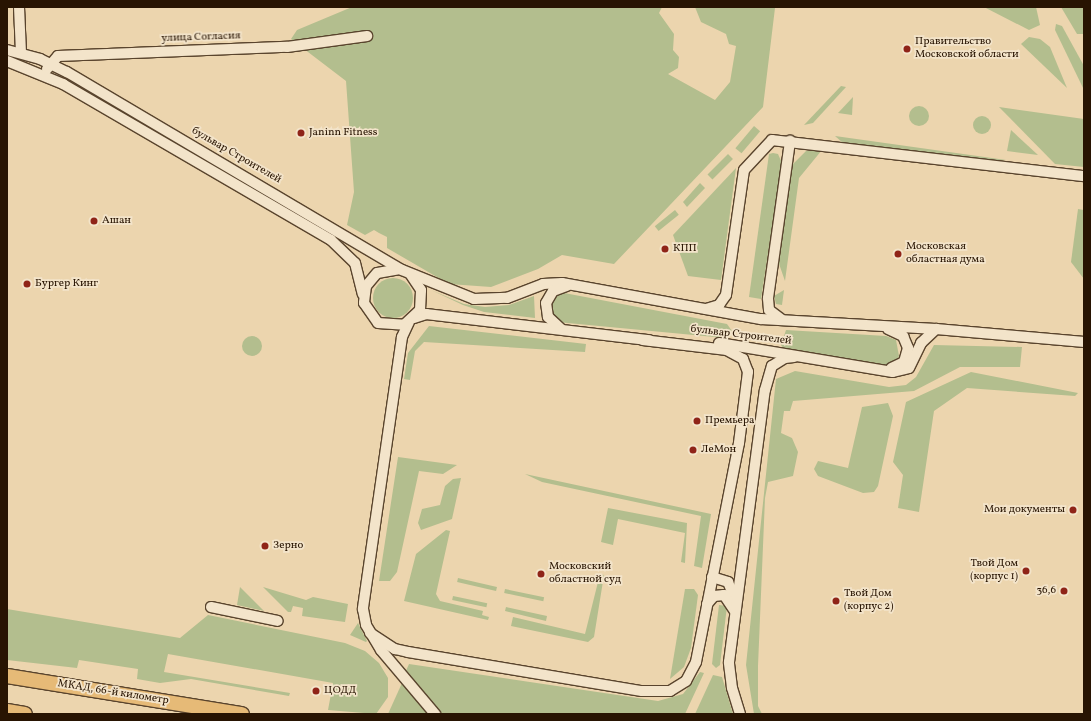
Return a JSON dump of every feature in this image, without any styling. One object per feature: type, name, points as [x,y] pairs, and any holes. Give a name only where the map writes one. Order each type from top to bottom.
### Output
[{"type":"highway","name":"МКАД, 66-й километр","points":[[7,676],[242,714]]},
{"type":"highway","points":[[7,711],[25,714]]},
{"type":"street","points":[[19,7],[21,53]]},
{"type":"street","name":"улица Согласия","points":[[49,64],[58,56],[287,47],[367,36]]},
{"type":"street","name":"бульвар Строителей","points":[[7,50],[21,53],[49,64],[273,191],[406,272],[464,296],[485,300],[507,298],[543,284],[579,286],[697,309],[789,321],[936,329],[1084,342]]},
{"type":"street","name":"бульвар Строителей","points":[[7,61],[45,75],[336,243],[355,264],[364,294],[367,311],[378,323],[395,327],[426,314],[571,333],[643,340],[710,342],[810,357],[883,371],[909,368],[921,343],[936,329]]},
{"type":"street","points":[[45,75],[49,64]]},
{"type":"street","points":[[697,309],[714,308],[726,295],[744,170],[772,140],[1084,176]]},
{"type":"street","points":[[789,321],[773,315],[768,298],[790,141]]},
{"type":"street","name":"бульвар Строителей","points":[[364,294],[377,272],[406,272]]},
{"type":"street","name":"бульвар Строителей","points":[[406,272],[421,290],[422,300],[412,320]]},
{"type":"street","name":"бульвар Строителей","points":[[571,333],[550,321],[546,303],[557,288],[579,286]]},
{"type":"street","points":[[412,320],[402,337],[363,602],[370,633],[436,714]]},
{"type":"street","name":"бульвар Строителей","points":[[881,326],[903,336],[908,348],[904,362],[883,371]]},
{"type":"street","points":[[370,633],[408,652],[658,693],[679,687],[692,672],[706,606],[739,443],[747,391],[746,365],[737,354],[727,350],[643,340]]},
{"type":"street","points":[[740,714],[729,671],[735,606],[768,375],[772,366],[785,358],[810,357]]},
{"type":"street","points":[[712,577],[728,582],[735,606]]},
{"type":"street","points":[[706,606],[714,596],[724,595],[735,606]]},
{"type":"street","points":[[211,607],[278,622]]},
{"type":"green space","points":[[352,7],[662,7],[659,13],[674,34],[673,50],[679,57],[678,68],[668,74],[715,100],[730,82],[736,46],[729,44],[726,34],[701,22],[695,7],[775,8],[763,107],[614,264],[562,255],[538,269],[491,287],[449,284],[387,248],[387,237],[374,230],[365,235],[347,225],[354,192],[346,81],[291,39],[297,30]]},
{"type":"green space","points":[[984,7],[1036,7],[1040,25],[1029,30]]},
{"type":"green space","points":[[1061,7],[1084,7],[1084,34],[1077,34]]},
{"type":"green space","points":[[1056,24],[1062,26],[1084,66],[1084,90],[1055,30]]},
{"type":"green space","points":[[1029,37],[1040,39],[1050,47],[1067,88],[1021,44]]},
{"type":"green space","points":[[841,86],[846,87],[813,123],[804,125]]},
{"type":"green space","points":[[853,97],[852,115],[838,113]]},
{"type":"green space","points":[[919,106],[926,109],[929,116],[926,123],[919,126],[912,123],[909,116],[912,109]]},
{"type":"green space","points":[[999,107],[1084,119],[1084,167],[1055,164]]},
{"type":"green space","points":[[982,116],[988,119],[991,125],[988,131],[982,134],[976,131],[973,125],[976,119]]},
{"type":"green space","points":[[754,126],[760,131],[741,153],[735,148]]},
{"type":"green space","points":[[1011,130],[1038,155],[1007,151]]},
{"type":"green space","points":[[835,136],[1006,160],[990,162],[843,143]]},
{"type":"green space","points":[[822,150],[799,178],[785,281],[778,261],[791,166],[806,151]]},
{"type":"green space","points":[[728,154],[733,159],[712,179],[707,175]]},
{"type":"green space","points":[[769,154],[778,154],[782,163],[761,299],[749,297]]},
{"type":"green space","points":[[736,168],[721,280],[688,276],[673,235]]},
{"type":"green space","points":[[700,183],[705,188],[687,207],[683,202]]},
{"type":"green space","points":[[1078,209],[1084,210],[1084,279],[1071,262]]},
{"type":"green space","points":[[675,210],[679,215],[659,231],[655,226]]},
{"type":"green space","points":[[393,278],[401,280],[407,284],[411,290],[413,298],[411,306],[407,312],[401,316],[393,318],[385,316],[379,312],[375,306],[373,298],[375,290],[379,284],[385,280]]},
{"type":"green space","points":[[431,290],[464,304],[485,307],[509,305],[534,296],[535,318],[484,312],[463,305]]},
{"type":"green space","points":[[784,290],[782,305],[776,304],[774,296]]},
{"type":"green space","points":[[559,292],[727,324],[732,331],[725,338],[557,322],[552,318],[549,304]]},
{"type":"green space","points":[[429,326],[586,344],[585,352],[424,342],[415,351],[410,380],[404,379],[408,353]]},
{"type":"green space","points":[[786,330],[886,336],[896,340],[899,356],[896,362],[885,365],[784,349],[781,345]]},
{"type":"green space","points":[[252,336],[259,339],[262,346],[259,353],[252,356],[245,353],[242,346],[245,339]]},
{"type":"green space","points":[[934,345],[1022,347],[1020,367],[960,367],[914,391],[793,401],[790,411],[784,411],[781,433],[792,438],[798,452],[793,476],[768,482],[765,498],[758,666],[758,706],[762,714],[754,714],[746,665],[776,379],[795,371],[889,387],[906,385],[916,377]]},
{"type":"green space","points":[[971,372],[1078,393],[1075,396],[967,388],[934,411],[919,512],[898,508],[903,475],[893,462],[906,402]]},
{"type":"green space","points":[[888,403],[893,416],[878,486],[874,492],[863,493],[818,476],[814,469],[818,461],[848,468],[862,407]]},
{"type":"green space","points":[[398,457],[457,465],[443,474],[419,471],[397,572],[390,581],[379,581]]},
{"type":"green space","points":[[525,474],[711,514],[702,568],[694,566],[701,516],[542,482]]},
{"type":"green space","points":[[461,478],[452,519],[421,530],[418,523],[422,509],[440,505],[445,486],[453,479]]},
{"type":"green space","points":[[608,508],[687,523],[685,563],[681,562],[685,533],[618,519],[613,545],[601,542]]},
{"type":"green space","points":[[446,530],[450,531],[436,594],[440,601],[483,611],[482,615],[489,617],[488,620],[404,601],[416,554]]},
{"type":"green space","points":[[600,574],[604,575],[594,637],[588,642],[511,626],[513,617],[585,634]]},
{"type":"green space","points":[[458,578],[497,587],[496,591],[457,582]]},
{"type":"green space","points":[[240,587],[264,611],[237,605]]},
{"type":"green space","points":[[263,587],[306,600],[313,597],[348,604],[345,622],[302,616],[303,608],[293,606],[291,612],[288,612]]},
{"type":"green space","points":[[505,589],[544,597],[543,601],[504,593]]},
{"type":"green space","points":[[685,589],[694,589],[698,595],[691,648],[684,667],[670,679]]},
{"type":"green space","points":[[453,596],[487,603],[486,607],[452,600]]},
{"type":"green space","points":[[719,605],[727,606],[720,665],[716,668],[712,664]]},
{"type":"green space","points":[[506,607],[547,616],[546,621],[505,611]]},
{"type":"green space","points":[[7,609],[180,638],[208,615],[345,643],[365,651],[379,663],[388,678],[388,697],[376,714],[328,710],[333,683],[168,654],[164,672],[290,693],[289,696],[191,679],[160,683],[137,679],[138,669],[79,660],[77,668],[7,660]]},
{"type":"green space","points":[[358,623],[367,641],[366,642],[350,635]]},
{"type":"green space","points":[[409,664],[658,701],[683,694],[700,672],[704,673],[685,714],[438,714],[405,673]]},
{"type":"green space","points":[[713,675],[722,677],[733,714],[695,714]]},
{"type":"green space","points":[[402,683],[405,684],[429,714],[388,714]]},
{"type":"place","name":"Правительство Московской области","points":[[907,49]]},
{"type":"place","name":"Janinn Fitness","points":[[301,133]]},
{"type":"place","name":"Ашан","points":[[94,221]]},
{"type":"place","name":"КПП","points":[[665,249]]},
{"type":"place","name":"Московская областная дума","points":[[898,254]]},
{"type":"place","name":"Бургер Кинг","points":[[27,284]]},
{"type":"place","name":"Премьера","points":[[697,421]]},
{"type":"place","name":"ЛеМон","points":[[693,450]]},
{"type":"place","name":"Мои документы","points":[[1073,510]]},
{"type":"place","name":"Зерно","points":[[265,546]]},
{"type":"place","name":"Твой Дом (корпус 1)","points":[[1026,571]]},
{"type":"place","name":"Московский областной суд","points":[[541,574]]},
{"type":"place","name":"36,6","points":[[1064,591]]},
{"type":"place","name":"Твой Дом (корпус 2)","points":[[836,601]]},
{"type":"place","name":"ЦОДД","points":[[316,691]]}]
